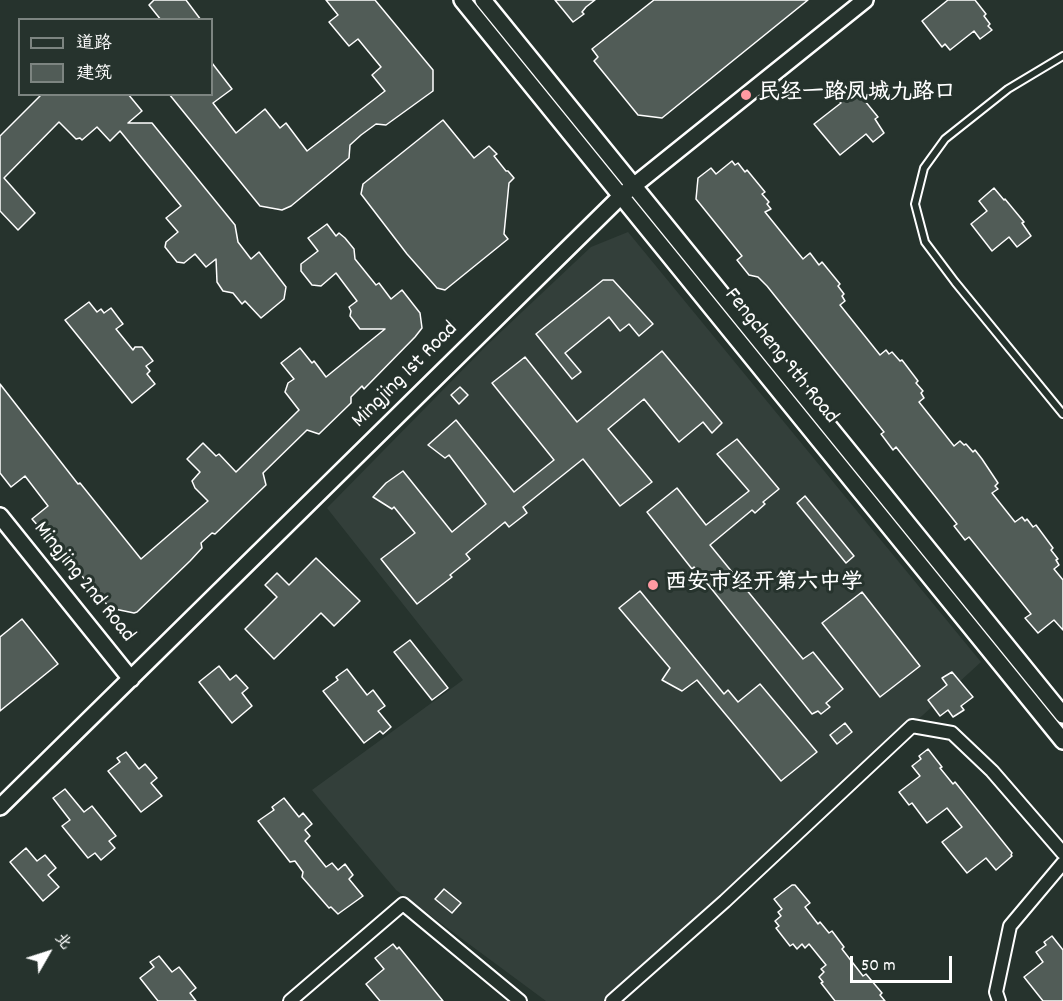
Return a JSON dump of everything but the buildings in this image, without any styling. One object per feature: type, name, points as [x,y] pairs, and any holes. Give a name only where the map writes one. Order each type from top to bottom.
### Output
[{"type":"street","name":"Fengcheng 9th Road","points":[[462,0],[627,191],[1062,712]]},
{"type":"street","name":"Fengcheng 9th Road","points":[[483,0],[627,191],[1063,741]]},
{"type":"street","name":"Mingjing 1st Road","points":[[0,807],[627,191],[865,0]]},
{"type":"street","name":"Mingjing 2nd Road","points":[[0,516],[131,679]]},
{"type":"street","points":[[1048,722],[1062,712]]},
{"type":"street","points":[[612,1001],[725,901],[912,726],[952,733],[992,771],[1063,853]]},
{"type":"street","points":[[999,1001],[996,992],[1010,926],[1063,863]]},
{"type":"street","points":[[290,1001],[403,904],[520,1001]]},
{"type":"lane","points":[[1063,56],[1008,89],[945,140],[924,168],[915,204],[925,242],[1063,414]]},
{"type":"shaded area","name":"西安市经开第六中学","points":[[628,232],[981,662],[610,1001],[546,1001],[396,890],[312,790],[463,680],[327,508],[487,345],[591,247]]},
{"type":"place","name":"民经一路凤城九路口","points":[[746,95]]},
{"type":"place","name":"西安市经开第六中学","points":[[653,585]]}]
